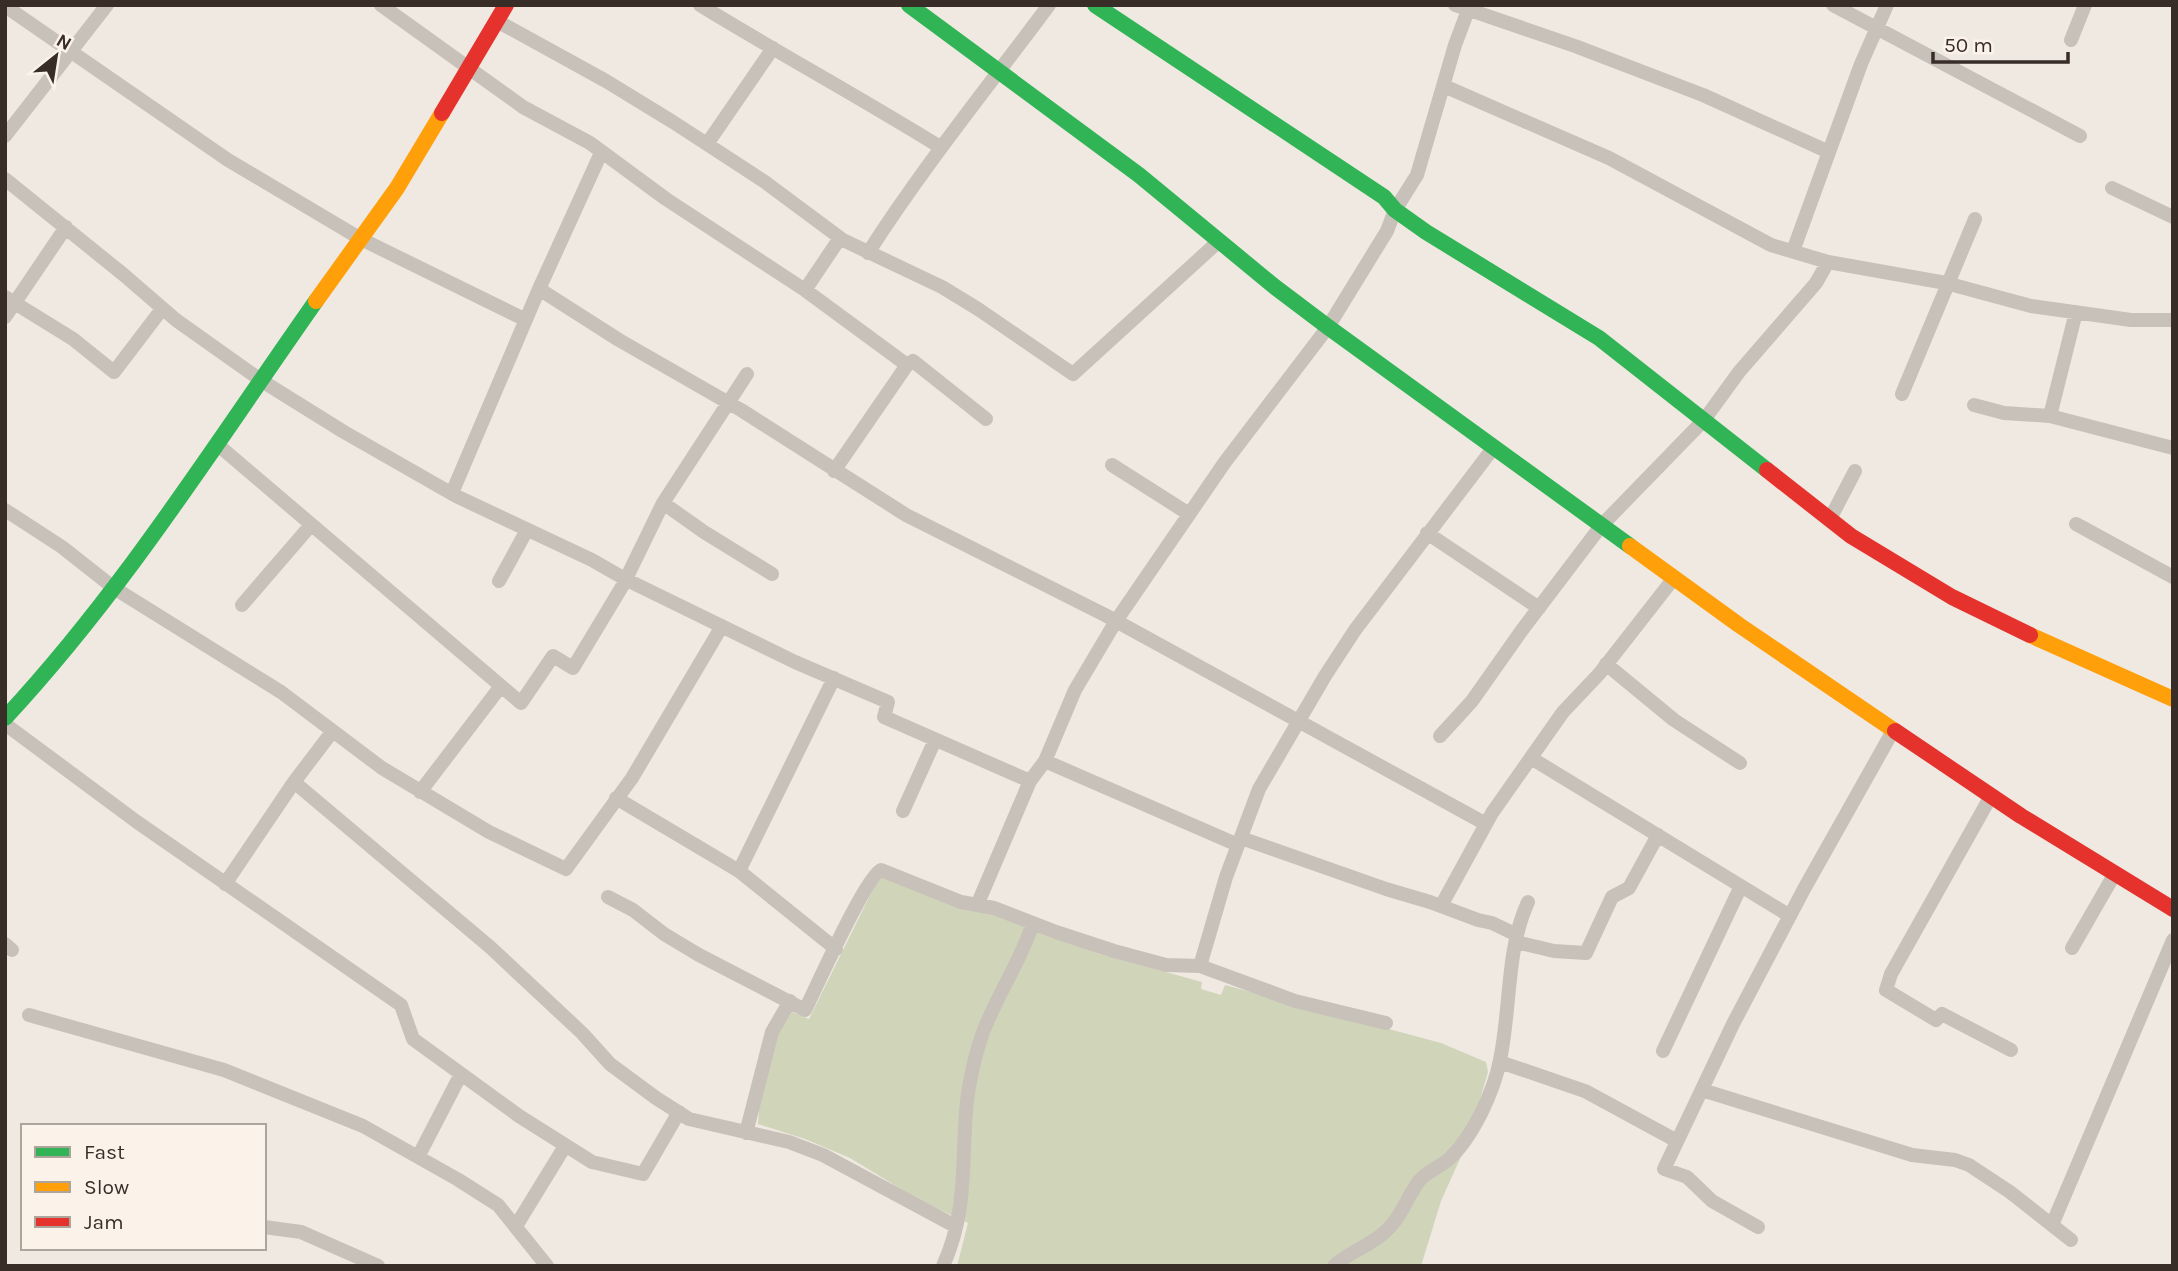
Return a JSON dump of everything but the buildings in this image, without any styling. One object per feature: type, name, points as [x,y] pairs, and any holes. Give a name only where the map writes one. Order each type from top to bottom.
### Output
[{"type":"street","points":[[5,136],[107,5]]},
{"type":"street","points":[[381,5],[523,107],[590,143],[805,290],[907,365]]},
{"type":"street","points":[[700,5],[849,90],[940,147]]},
{"type":"street","points":[[909,5],[1139,176],[1328,327],[1739,625],[1991,796],[2114,875],[2173,909]]},
{"type":"street","points":[[868,253],[940,147],[1049,5]]},
{"type":"street","points":[[1095,5],[1301,140],[1384,197],[1395,210],[1426,232],[1599,338],[1830,519],[1879,554],[1952,597],[2076,657],[2173,699]]},
{"type":"street","points":[[1833,5],[2080,135]]},
{"type":"street","points":[[1793,251],[1861,64],[1887,5]]},
{"type":"street","points":[[2071,40],[2085,5]]},
{"type":"street","points":[[5,6],[228,160],[361,239],[526,320]]},
{"type":"street","points":[[978,904],[1030,781],[1045,761],[1075,690],[1116,621],[1225,462],[1328,327],[1387,231],[1395,210],[1417,175],[1464,7],[1703,95],[1829,152]]},
{"type":"street","points":[[5,719],[45,676],[162,525],[397,188],[502,10],[606,81],[765,182],[841,238],[942,287],[1073,374],[1219,241]]},
{"type":"street","points":[[707,144],[773,48]]},
{"type":"street","points":[[1444,86],[1609,158],[1771,244],[1828,262],[1950,284],[2031,306],[2131,320],[2173,320]]},
{"type":"street","points":[[452,493],[539,289],[601,153]]},
{"type":"street","points":[[5,179],[162,309],[262,381],[344,432],[452,493],[592,560],[625,579],[794,662],[888,702],[884,717],[1030,781]]},
{"type":"street","points":[[2112,188],[2173,217]]},
{"type":"street","points":[[1902,394],[1975,219]]},
{"type":"street","points":[[5,317],[10,300],[66,227]]},
{"type":"street","points":[[805,290],[841,238]]},
{"type":"street","points":[[1440,736],[1472,701],[1601,526],[1704,420],[1739,372],[1816,283],[1828,262]]},
{"type":"street","points":[[539,289],[619,340],[728,403],[906,516],[1116,621],[1486,824]]},
{"type":"street","points":[[10,300],[73,340],[114,372],[162,309]]},
{"type":"street","points":[[2050,415],[2076,312]]},
{"type":"street","points":[[834,471],[907,365],[913,361],[986,419]]},
{"type":"street","points":[[218,445],[521,704],[553,656],[573,668],[625,579],[663,503],[747,374]]},
{"type":"street","points":[[1974,405],[2004,413],[2050,415],[2173,448]]},
{"type":"street","points":[[1200,966],[1226,877],[1259,789],[1355,630],[1494,447]]},
{"type":"street","points":[[1112,465],[1189,514]]},
{"type":"street","points":[[1830,519],[1855,471]]},
{"type":"street","points":[[663,503],[772,574]]},
{"type":"street","points":[[5,510],[62,547],[114,588],[281,692],[332,732],[420,792],[489,832],[566,869],[632,778],[723,625]]},
{"type":"street","points":[[2077,524],[2173,577]]},
{"type":"street","points":[[242,605],[311,525]]},
{"type":"street","points":[[499,581],[527,530]]},
{"type":"street","points":[[1427,533],[1539,608]]},
{"type":"street","points":[[1441,906],[1486,824],[1563,712],[1606,664],[1674,578]]},
{"type":"street","points":[[1606,664],[1674,720],[1740,763]]},
{"type":"street","points":[[739,871],[834,678]]},
{"type":"street","points":[[420,792],[500,686]]},
{"type":"street","points":[[5,724],[137,822],[401,1005],[413,1039],[519,1116],[592,1162],[643,1174],[679,1112]]},
{"type":"street","points":[[1758,1227],[1712,1201],[1687,1177],[1664,1169],[1733,1024],[1894,729]]},
{"type":"street","points":[[225,884],[294,782],[332,732]]},
{"type":"street","points":[[903,811],[935,740]]},
{"type":"street","points":[[1531,758],[1790,916]]},
{"type":"street","points":[[1045,761],[1240,841],[1492,923],[1516,938],[1554,951],[1586,953],[1612,897],[1629,888],[1658,835]]},
{"type":"street","points":[[294,782],[490,947],[582,1033],[610,1064],[689,1119],[789,1142],[823,1155],[955,1226]]},
{"type":"street","points":[[1991,796],[1891,974],[1886,990],[1936,1020],[1942,1014],[2011,1050]]},
{"type":"street","points":[[616,798],[739,871],[836,949]]},
{"type":"street","points":[[608,897],[634,910],[664,934],[688,948],[806,1010],[878,870],[961,902],[978,904],[1114,951],[1166,965],[1200,966],[1295,1000],[1387,1023]]},
{"type":"street","points":[[2072,948],[2114,875]]},
{"type":"street","points":[[1663,1051],[1741,886]]},
{"type":"street","points":[[1334,1266],[1350,1252],[1370,1244],[1387,1231],[1405,1209],[1420,1180],[1451,1157],[1481,1114],[1500,1062],[1516,938],[1528,902]]},
{"type":"street","points":[[943,1266],[951,1249],[962,1203],[968,1092],[982,1036],[1024,951],[1033,923]]},
{"type":"street","points":[[2052,1225],[2173,940]]},
{"type":"street","points":[[746,1132],[772,1032],[789,1001]]},
{"type":"street","points":[[29,1015],[224,1070],[363,1126],[498,1205],[547,1266]]},
{"type":"street","points":[[1500,1062],[1585,1091],[1678,1141]]},
{"type":"street","points":[[418,1157],[461,1074]]},
{"type":"street","points":[[1702,1090],[1912,1155],[1955,1160],[1969,1165],[2010,1192],[2071,1240]]},
{"type":"street","points":[[516,1226],[565,1146]]},
{"type":"street","points":[[266,1227],[301,1233],[378,1266]]},
{"type":"green space","points":[[881,873],[1100,954],[1202,982],[1201,989],[1221,995],[1225,985],[1441,1043],[1486,1062],[1488,1072],[1468,1141],[1441,1201],[1421,1266],[957,1266],[968,1223],[919,1200],[850,1158],[805,1139],[758,1124],[760,1095],[774,1039],[792,1012],[809,1019]]},
{"type":"traffic: fast","points":[[909,5],[1139,175],[1328,327],[1630,546]]},
{"type":"traffic: fast","points":[[1095,5],[1384,197],[1395,210],[1426,232],[1599,338],[1767,470]]},
{"type":"traffic: fast","points":[[5,718],[90,619],[168,515],[316,301]]},
{"type":"traffic: slow","points":[[316,301],[397,188],[442,113]]},
{"type":"traffic: slow","points":[[1630,546],[1739,625],[1895,731]]},
{"type":"traffic: slow","points":[[2030,635],[2173,699]]},
{"type":"traffic: jam","points":[[442,113],[506,5]]},
{"type":"traffic: jam","points":[[1767,470],[1851,536],[1952,597],[2030,635]]},
{"type":"traffic: jam","points":[[1895,731],[2021,816],[2173,909]]}]
